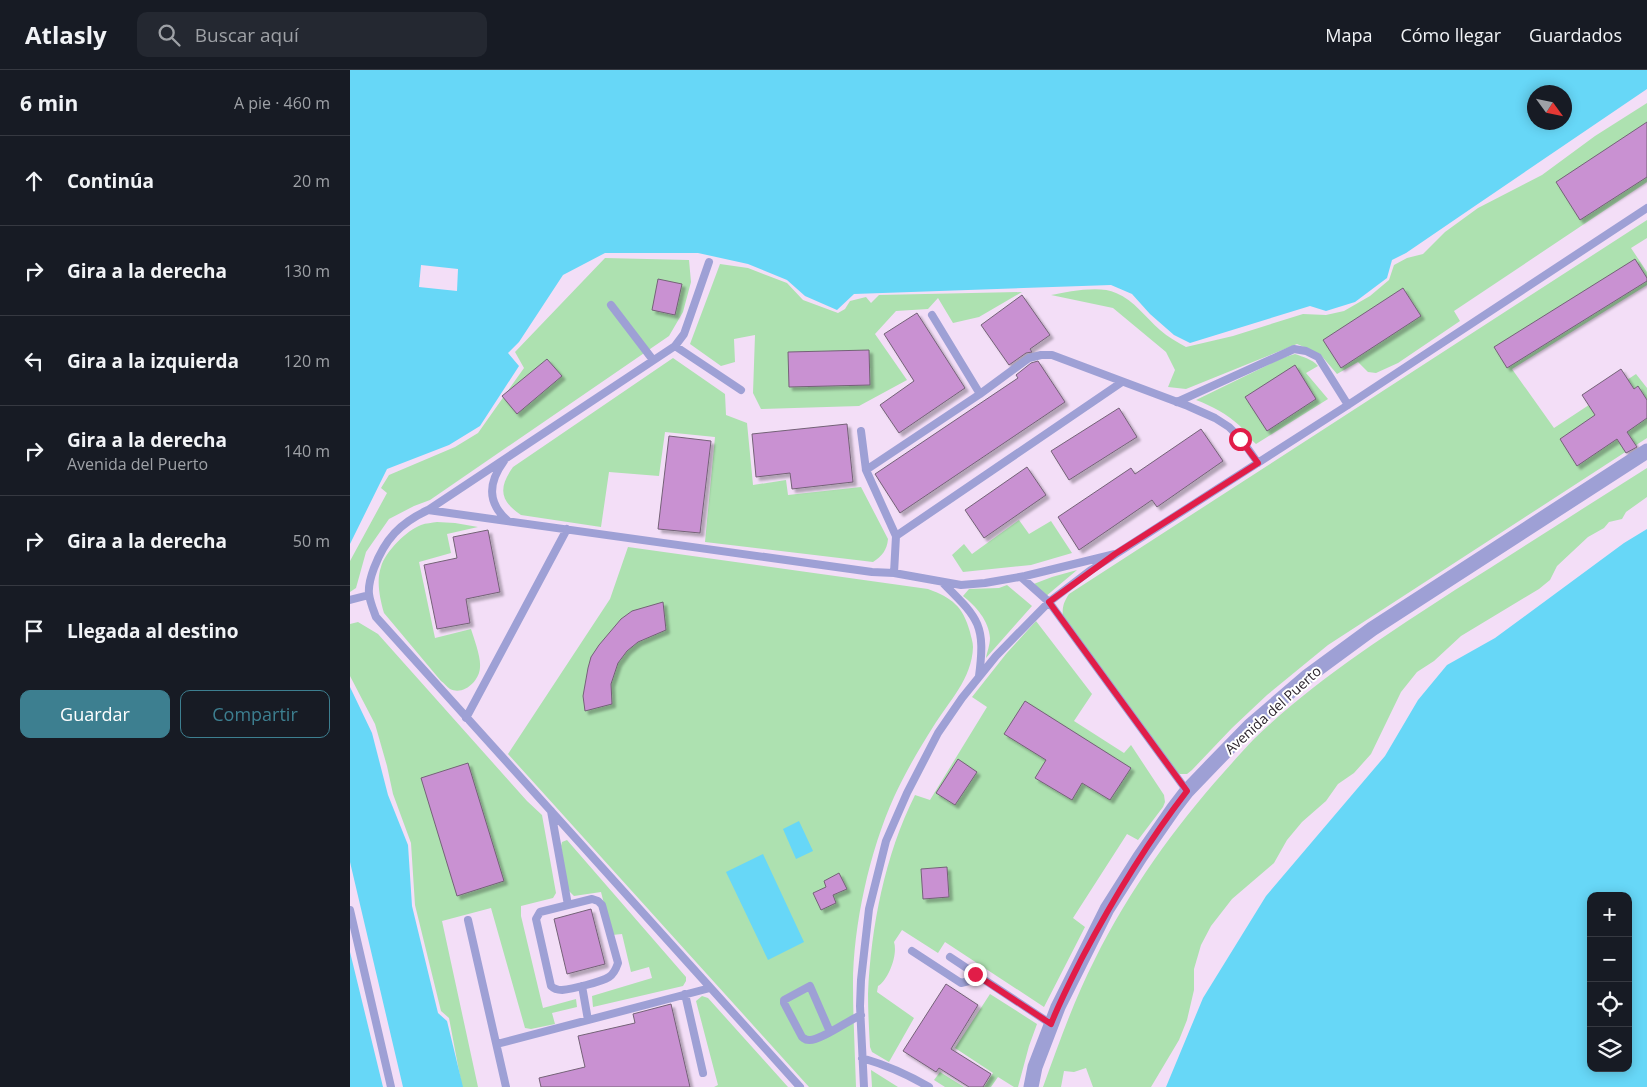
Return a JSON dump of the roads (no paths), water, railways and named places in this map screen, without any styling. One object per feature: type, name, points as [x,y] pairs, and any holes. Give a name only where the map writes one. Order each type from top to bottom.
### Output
[{"type":"street","name":"Avenida del Puerto","points":[[1031,1087],[1035,1067],[1058,1007],[1107,910],[1140,857],[1187,791],[1250,726],[1308,676],[1372,629],[1647,452]]},
{"type":"lane","points":[[864,1087],[860,1015],[865,935],[874,886],[886,841],[907,793],[938,733],[978,678],[1013,638],[1049,602],[1115,554],[1348,405],[1647,208]]},
{"type":"lane","points":[[709,262],[684,334],[675,346],[400,527],[386,542],[371,574],[369,595],[376,617],[800,1087]]},
{"type":"lane","points":[[611,305],[653,360]]},
{"type":"lane","points":[[932,315],[980,394]]},
{"type":"lane","points":[[675,346],[741,390]]},
{"type":"lane","points":[[1177,402],[1294,349],[1306,351],[1318,358],[1348,405]]},
{"type":"lane","points":[[866,470],[980,394],[1029,358],[1041,355],[1052,355],[1215,418],[1229,427],[1258,463]]},
{"type":"lane","points":[[896,536],[1122,382]]},
{"type":"lane","points":[[861,431],[866,470],[896,536],[894,573]]},
{"type":"lane","points":[[507,457],[495,476],[492,494],[499,513],[508,521]]},
{"type":"lane","points":[[428,510],[872,572],[894,573],[942,583],[969,584],[1021,577],[1115,554]]},
{"type":"lane","points":[[466,718],[567,529]]},
{"type":"lane","points":[[1021,577],[1049,602],[1187,791]]},
{"type":"lane","points":[[942,583],[966,606],[977,620],[981,635],[982,654],[978,678]]},
{"type":"lane","points":[[350,600],[369,595]]},
{"type":"lane","points":[[551,811],[568,905]]},
{"type":"lane","points":[[592,899],[602,905],[618,964],[616,970],[609,977],[582,986],[561,990],[551,986],[536,919],[540,912],[568,905],[592,899]]},
{"type":"lane","points":[[350,910],[391,1087]]},
{"type":"lane","points":[[468,920],[506,1087]]},
{"type":"lane","points":[[912,952],[961,983],[969,981],[975,974]]},
{"type":"lane","points":[[950,957],[1051,1024]]},
{"type":"lane","points":[[582,986],[588,1020]]},
{"type":"lane","points":[[830,1032],[810,986],[784,1000],[802,1037],[811,1041],[830,1032],[860,1015]]},
{"type":"lane","points":[[497,1044],[710,988]]},
{"type":"lane","points":[[685,994],[703,1073]]},
{"type":"lane","points":[[862,1058],[905,1073],[929,1087]]},
{"type":"water","points":[[350,70],[1647,70],[1647,89],[1406,253],[1392,260],[1387,278],[1355,302],[1326,311],[1310,306],[1190,343],[1174,335],[1150,314],[1132,294],[1111,285],[854,294],[837,310],[805,296],[787,280],[748,264],[698,253],[605,253],[563,275],[519,342],[508,353],[519,366],[480,426],[449,445],[387,469],[350,544]]},
{"type":"water","points":[[1647,529],[1647,1087],[1166,1087],[1203,998],[1266,896],[1385,756],[1418,700],[1447,665],[1495,638],[1624,543]]},
{"type":"water","points":[[350,687],[372,733],[388,795],[408,845],[412,906],[438,1013],[447,1021],[463,1087],[350,1087]]},
{"type":"water","points":[[799,821],[813,851],[796,859],[783,829]]},
{"type":"water","points":[[763,854],[804,942],[768,960],[726,872]]}]
